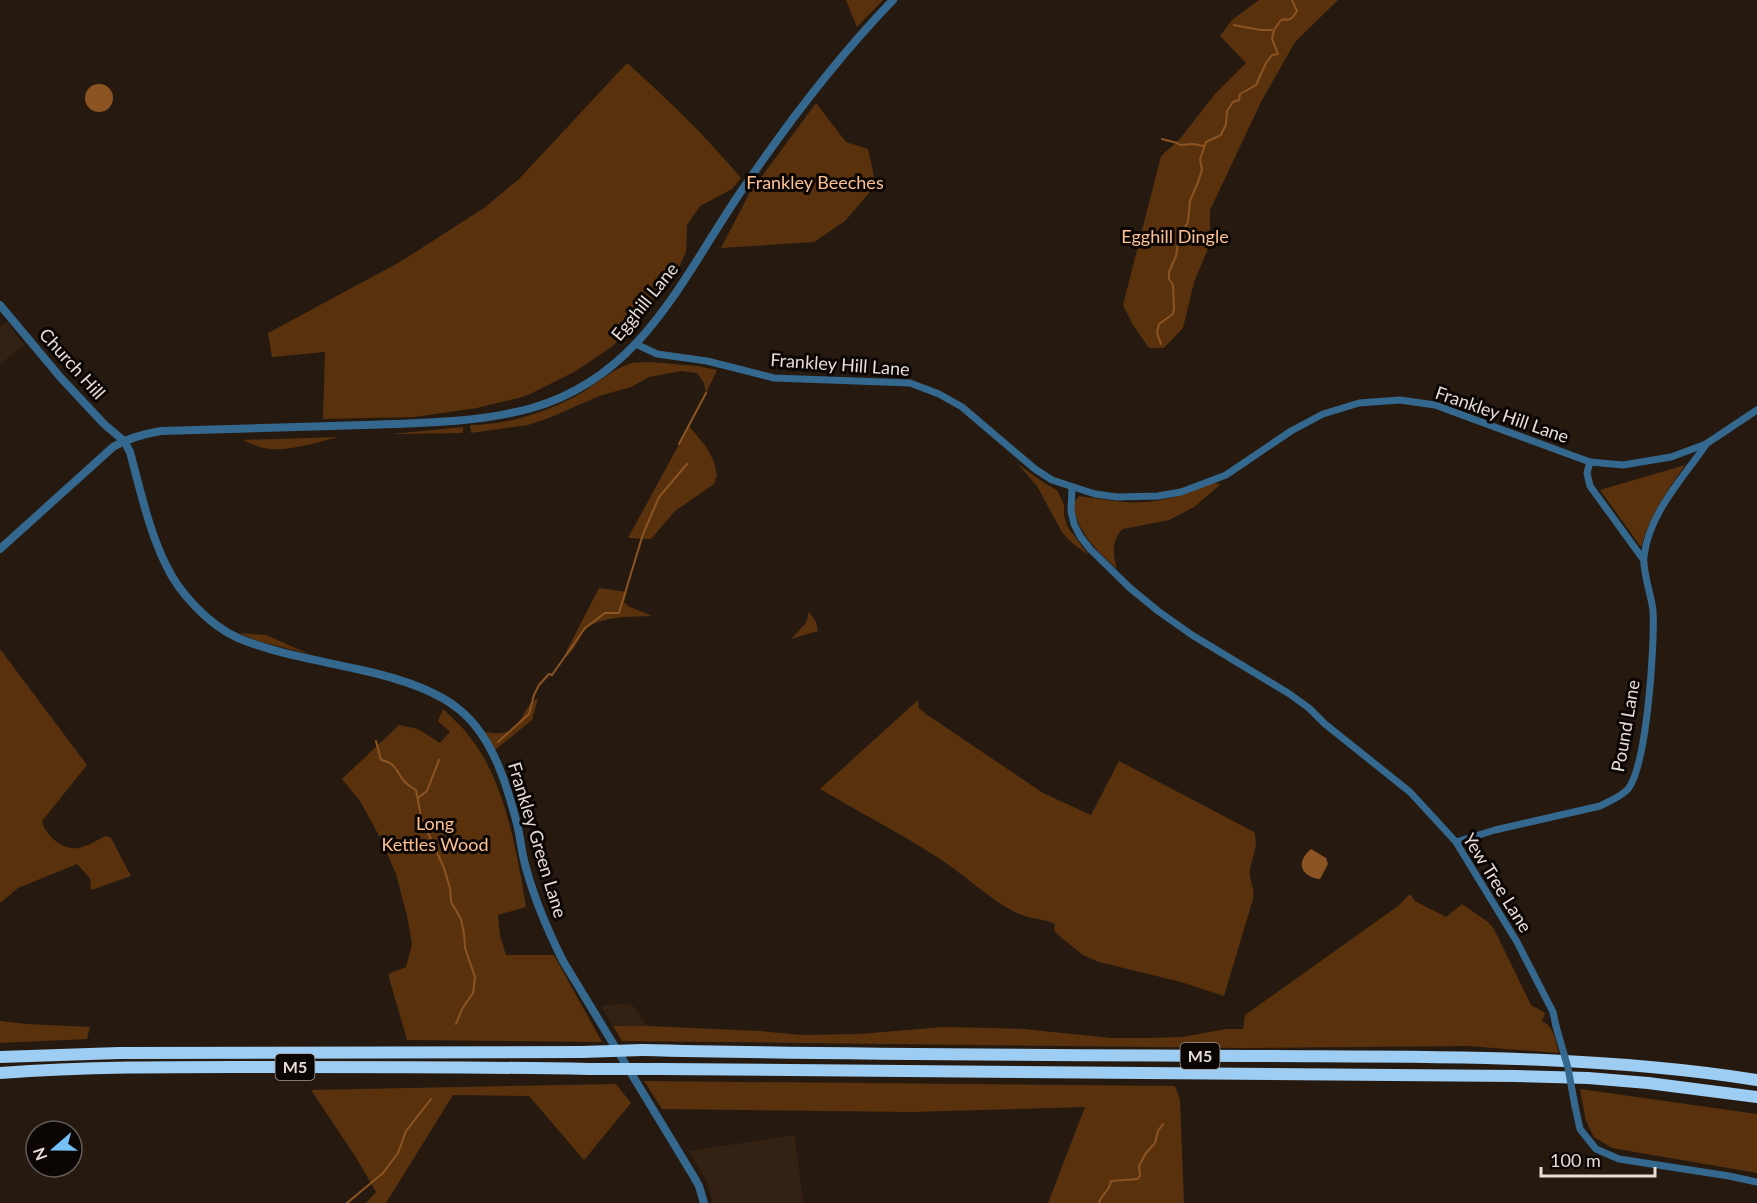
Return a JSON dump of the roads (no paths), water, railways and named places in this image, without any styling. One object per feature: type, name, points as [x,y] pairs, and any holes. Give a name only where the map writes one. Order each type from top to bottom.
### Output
[{"type":"highway","name":"M5","points":[[0,1058],[119,1053],[642,1050],[755,1053],[1289,1056],[1541,1060],[1686,1071],[1757,1080]]},
{"type":"highway","name":"M5","points":[[0,1073],[200,1067],[484,1067],[1515,1076],[1588,1078],[1648,1083],[1757,1098]]},
{"type":"street","name":"Egghill Lane","points":[[124,441],[160,431],[466,420],[532,408],[577,389],[614,364],[636,344],[688,277],[740,192],[804,102],[893,0]]},
{"type":"street","name":"Church Hill","points":[[0,305],[61,378],[104,424],[124,441]]},
{"type":"street","name":"Frankley Hill Lane","points":[[636,344],[657,354],[707,361],[774,378],[910,383],[939,394],[962,407],[1035,469],[1052,480],[1072,488],[1117,497],[1158,496],[1181,492],[1226,475],[1291,430],[1323,414],[1359,403],[1400,400],[1435,405],[1590,462],[1623,465],[1671,457],[1706,444],[1757,410]]},
{"type":"street","points":[[0,549],[113,447],[124,441]]},
{"type":"street","name":"Frankley Green Lane","points":[[124,441],[130,452],[157,544],[166,566],[189,598],[208,618],[229,633],[256,645],[372,672],[411,684],[444,699],[461,711],[481,734],[499,768],[509,795],[530,884],[550,935],[563,961],[699,1186],[704,1203]]},
{"type":"street","name":"Pound Lane","points":[[1456,842],[1495,830],[1600,806],[1627,790],[1635,777],[1646,721],[1651,669],[1653,614],[1643,559],[1649,532],[1658,513],[1706,444]]},
{"type":"street","name":"Pound Lane","points":[[1590,462],[1587,473],[1590,486],[1643,559]]},
{"type":"street","name":"Yew Tree Lane","points":[[1072,488],[1071,511],[1080,536],[1090,549],[1130,588],[1158,612],[1192,635],[1309,708],[1325,724],[1410,792],[1456,842],[1517,942],[1553,1012],[1568,1068],[1580,1129],[1596,1149],[1619,1159],[1757,1182]]},
{"type":"waterway","points":[[1161,344],[1157,333],[1159,324],[1173,314],[1174,308],[1173,285],[1169,279],[1169,272],[1176,256],[1179,238],[1188,222],[1190,201],[1202,170],[1200,159],[1206,142],[1221,135],[1226,124],[1227,111],[1233,102],[1239,100],[1240,94],[1256,85],[1266,63],[1272,55],[1278,54],[1272,39],[1274,30],[1280,21],[1292,18],[1297,11],[1292,0]]},
{"type":"waterway","points":[[1234,25],[1272,30]]},
{"type":"waterway","points":[[1162,139],[1180,145],[1204,146]]},
{"type":"waterway","points":[[679,444],[706,393]]},
{"type":"waterway","points":[[498,742],[529,714],[539,685],[549,674],[552,675],[585,628],[605,613],[619,613],[643,534],[659,497],[687,464]]},
{"type":"waterway","points":[[376,741],[381,760],[394,766],[403,780],[416,790],[421,817],[444,868],[450,888],[451,902],[461,919],[465,948],[475,977],[473,993],[462,1009],[456,1024]]},
{"type":"waterway","points":[[418,798],[427,791],[439,760]]},
{"type":"waterway","points":[[347,1203],[383,1173],[398,1153],[406,1131],[431,1099]]},
{"type":"waterway","points":[[1099,1203],[1111,1181],[1138,1179],[1139,1166],[1155,1143],[1158,1131],[1163,1124]]},
{"type":"park label","name":"Frankley Beeches","points":[[815,183]]},
{"type":"park label","name":"Egghill Dingle","points":[[1175,237]]},
{"type":"park label","name":"Long Kettles Wood","points":[[435,834]]}]
